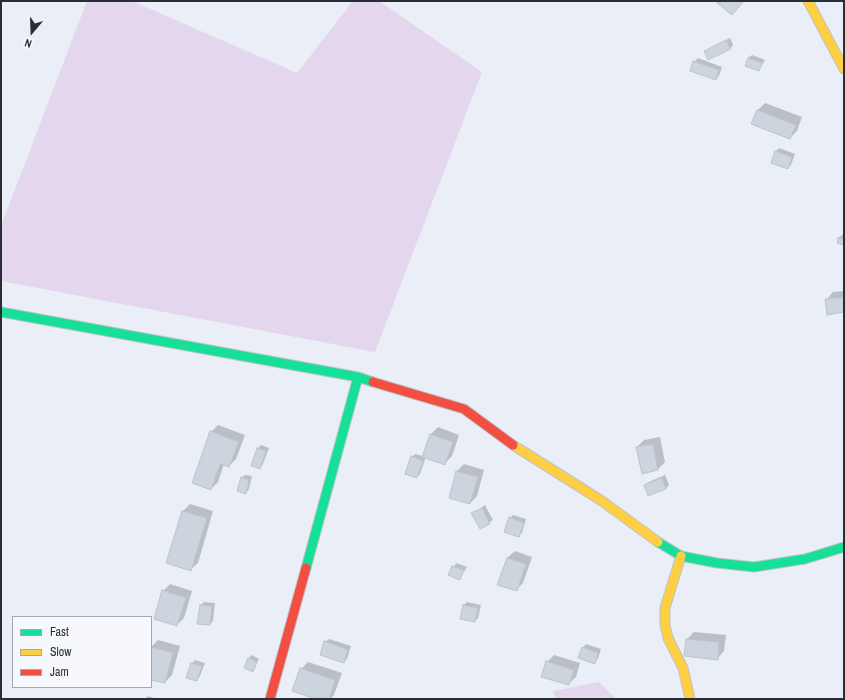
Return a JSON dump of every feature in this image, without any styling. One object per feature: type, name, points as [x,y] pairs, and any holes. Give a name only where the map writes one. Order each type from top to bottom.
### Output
[{"type":"street","points":[[808,1],[844,70]]},
{"type":"street","points":[[1,312],[358,378],[464,409],[510,443],[602,501],[647,535],[681,556],[717,563],[754,567],[805,559],[844,547]]},
{"type":"street","points":[[270,699],[358,378]]},
{"type":"street","points":[[681,556],[665,608],[665,625],[668,638],[683,668],[690,699]]},
{"type":"shaded area","points":[[87,1],[132,1],[297,73],[353,1],[379,1],[482,72],[375,352],[1,281],[1,226]]},
{"type":"shaded area","points":[[599,682],[616,699],[556,699],[553,691]]},
{"type":"building","points":[[718,1],[744,1],[732,15],[717,3]]},
{"type":"building","points":[[726,40],[731,49],[708,60],[704,51]]},
{"type":"building","points":[[748,58],[762,63],[759,71],[745,66]]},
{"type":"building","points":[[693,61],[719,70],[716,80],[690,71]]},
{"type":"building","points":[[757,110],[796,125],[790,139],[751,124]]},
{"type":"building","points":[[775,151],[792,157],[788,169],[771,163]]},
{"type":"building","points":[[838,238],[844,239],[843,245],[837,243]]},
{"type":"building","points":[[844,297],[844,312],[827,315],[825,299]]},
{"type":"building","points":[[210,431],[239,442],[229,467],[220,464],[211,490],[192,483]]},
{"type":"building","points":[[430,434],[453,442],[445,465],[422,457]]},
{"type":"building","points":[[653,444],[658,470],[642,474],[636,447]]},
{"type":"building","points":[[257,448],[266,451],[260,469],[251,466]]},
{"type":"building","points":[[411,456],[423,461],[417,478],[405,474]]},
{"type":"building","points":[[456,471],[478,477],[470,504],[449,498]]},
{"type":"building","points":[[241,477],[249,480],[246,494],[237,491]]},
{"type":"building","points":[[662,478],[666,489],[648,496],[644,485]]},
{"type":"building","points":[[482,508],[490,524],[480,529],[471,513]]},
{"type":"building","points":[[182,511],[207,518],[191,571],[166,563]]},
{"type":"building","points":[[509,517],[524,523],[519,537],[504,532]]},
{"type":"building","points":[[507,558],[526,564],[517,591],[497,585]]},
{"type":"building","points":[[452,566],[464,570],[460,580],[448,575]]},
{"type":"building","points":[[162,590],[186,598],[177,626],[154,619]]},
{"type":"building","points":[[200,605],[212,606],[210,625],[197,624]]},
{"type":"building","points":[[463,605],[478,608],[475,622],[460,619]]},
{"type":"building","points":[[686,639],[719,642],[718,660],[684,656]]},
{"type":"building","points":[[324,641],[348,650],[344,663],[320,655]]},
{"type":"building","points":[[152,647],[173,653],[165,683],[152,680]]},
{"type":"building","points":[[582,647],[598,653],[595,664],[578,658]]},
{"type":"building","points":[[248,658],[257,662],[253,672],[244,668]]},
{"type":"building","points":[[546,661],[574,670],[569,685],[541,677]]},
{"type":"building","points":[[191,663],[202,666],[197,681],[186,678]]},
{"type":"building","points":[[300,668],[335,680],[329,699],[315,699],[292,691]]},
{"type":"traffic: fast","points":[[1,312],[358,377],[373,382]]},
{"type":"traffic: fast","points":[[306,568],[358,377]]},
{"type":"traffic: fast","points":[[658,542],[681,556],[717,563],[754,567],[805,559],[844,547]]},
{"type":"traffic: slow","points":[[808,1],[844,69]]},
{"type":"traffic: slow","points":[[513,445],[602,501],[658,542]]},
{"type":"traffic: slow","points":[[681,556],[665,608],[665,625],[668,638],[683,668],[690,699]]},
{"type":"traffic: jam","points":[[373,382],[464,409],[513,445]]},
{"type":"traffic: jam","points":[[270,699],[306,568]]}]
